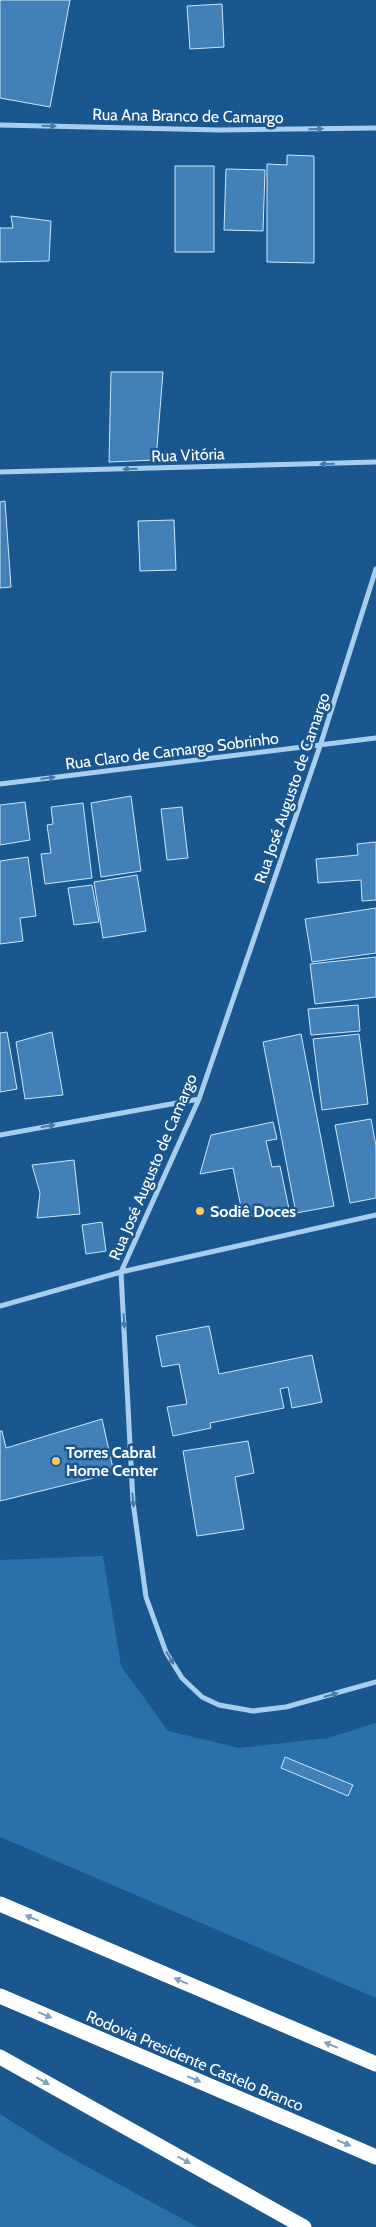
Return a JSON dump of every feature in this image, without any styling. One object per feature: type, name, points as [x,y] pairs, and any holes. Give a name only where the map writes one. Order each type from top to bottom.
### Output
[{"type":"highway","points":[[0,1904],[376,2064]]},
{"type":"highway","name":"Rodovia Presidente Castelo Branco","points":[[0,1996],[376,2157]]},
{"type":"highway","points":[[0,2057],[304,2227]]},
{"type":"street","name":"Rua Ana Branco de Camargo","points":[[0,125],[220,130],[376,128]]},
{"type":"street","name":"Rua Vitória","points":[[0,472],[376,462]]},
{"type":"street","name":"Rua José Augusto de Camargo","points":[[376,569],[320,746],[199,1099],[121,1272],[133,1502],[146,1597],[166,1652],[182,1678],[202,1697],[220,1704],[253,1711],[286,1708],[376,1682]]},
{"type":"street","name":"Rua Claro de Camargo Sobrinho","points":[[0,784],[376,738]]},
{"type":"street","points":[[0,1135],[199,1099]]},
{"type":"street","points":[[0,1306],[121,1272],[376,1215]]},
{"type":"shaded area","points":[[103,1556],[121,1666],[168,1731],[239,1748],[328,1738],[376,1723],[376,1998],[0,1837],[0,1560]]},
{"type":"shaded area","points":[[0,2114],[62,2153],[197,2227],[0,2227]]},
{"type":"building","points":[[0,0],[70,0],[50,107],[0,98]]},
{"type":"building","points":[[222,4],[224,47],[190,49],[187,6]]},
{"type":"building","points":[[287,155],[314,156],[314,263],[267,262],[267,164],[287,165]]},
{"type":"building","points":[[175,166],[214,166],[214,252],[175,252]]},
{"type":"building","points":[[226,169],[265,170],[263,231],[224,230]]},
{"type":"building","points":[[11,216],[51,221],[49,261],[0,262],[0,228],[13,228]]},
{"type":"building","points":[[111,372],[163,372],[156,460],[109,462]]},
{"type":"building","points":[[5,501],[11,587],[0,588],[0,502]]},
{"type":"building","points":[[174,520],[176,570],[140,571],[138,521]]},
{"type":"building","points":[[131,796],[141,871],[101,877],[91,803]]},
{"type":"building","points":[[25,802],[30,840],[0,845],[0,805]]},
{"type":"building","points":[[83,803],[92,878],[45,884],[41,854],[51,853],[47,825],[53,824],[51,807]]},
{"type":"building","points":[[182,807],[188,858],[167,860],[161,809]]},
{"type":"building","points":[[376,842],[376,900],[362,901],[361,880],[318,883],[316,859],[358,855],[357,844]]},
{"type":"building","points":[[28,857],[36,916],[20,918],[23,941],[0,944],[0,861]]},
{"type":"building","points":[[137,875],[146,931],[103,938],[94,882]]},
{"type":"building","points":[[92,885],[99,922],[74,925],[68,888]]},
{"type":"building","points":[[376,908],[376,953],[312,962],[305,919]]},
{"type":"building","points":[[376,957],[376,997],[315,1004],[310,964]]},
{"type":"building","points":[[358,1005],[360,1031],[311,1035],[308,1009]]},
{"type":"building","points":[[7,1032],[17,1089],[0,1092],[0,1033]]},
{"type":"building","points":[[52,1032],[63,1095],[25,1099],[16,1042]]},
{"type":"building","points":[[301,1034],[334,1206],[296,1213],[263,1042]]},
{"type":"building","points":[[359,1034],[368,1104],[322,1110],[313,1039]]},
{"type":"building","points":[[371,1119],[376,1146],[376,1198],[350,1203],[335,1125]]},
{"type":"building","points":[[273,1122],[277,1139],[266,1141],[272,1167],[280,1166],[289,1209],[243,1217],[233,1168],[200,1174],[211,1135]]},
{"type":"building","points":[[74,1160],[80,1214],[37,1218],[40,1193],[32,1165]]},
{"type":"building","points":[[102,1222],[106,1251],[86,1254],[82,1225]]},
{"type":"building","points":[[209,1326],[219,1374],[312,1355],[322,1402],[292,1408],[288,1387],[280,1389],[284,1408],[210,1423],[211,1428],[173,1436],[167,1407],[187,1404],[179,1364],[162,1367],[156,1336]]},
{"type":"building","name":"Torres Cabral Home Center","points":[[102,1419],[114,1473],[0,1501],[0,1431],[2,1431],[6,1448]]},
{"type":"building","points":[[248,1441],[254,1473],[235,1477],[244,1529],[197,1536],[183,1451]]},
{"type":"building","points":[[285,1757],[353,1785],[348,1796],[281,1768]]},
{"type":"place","name":"Sodiê Doces","points":[[200,1211]]},
{"type":"place","name":"Torres Cabral Home Center","points":[[56,1461]]}]
